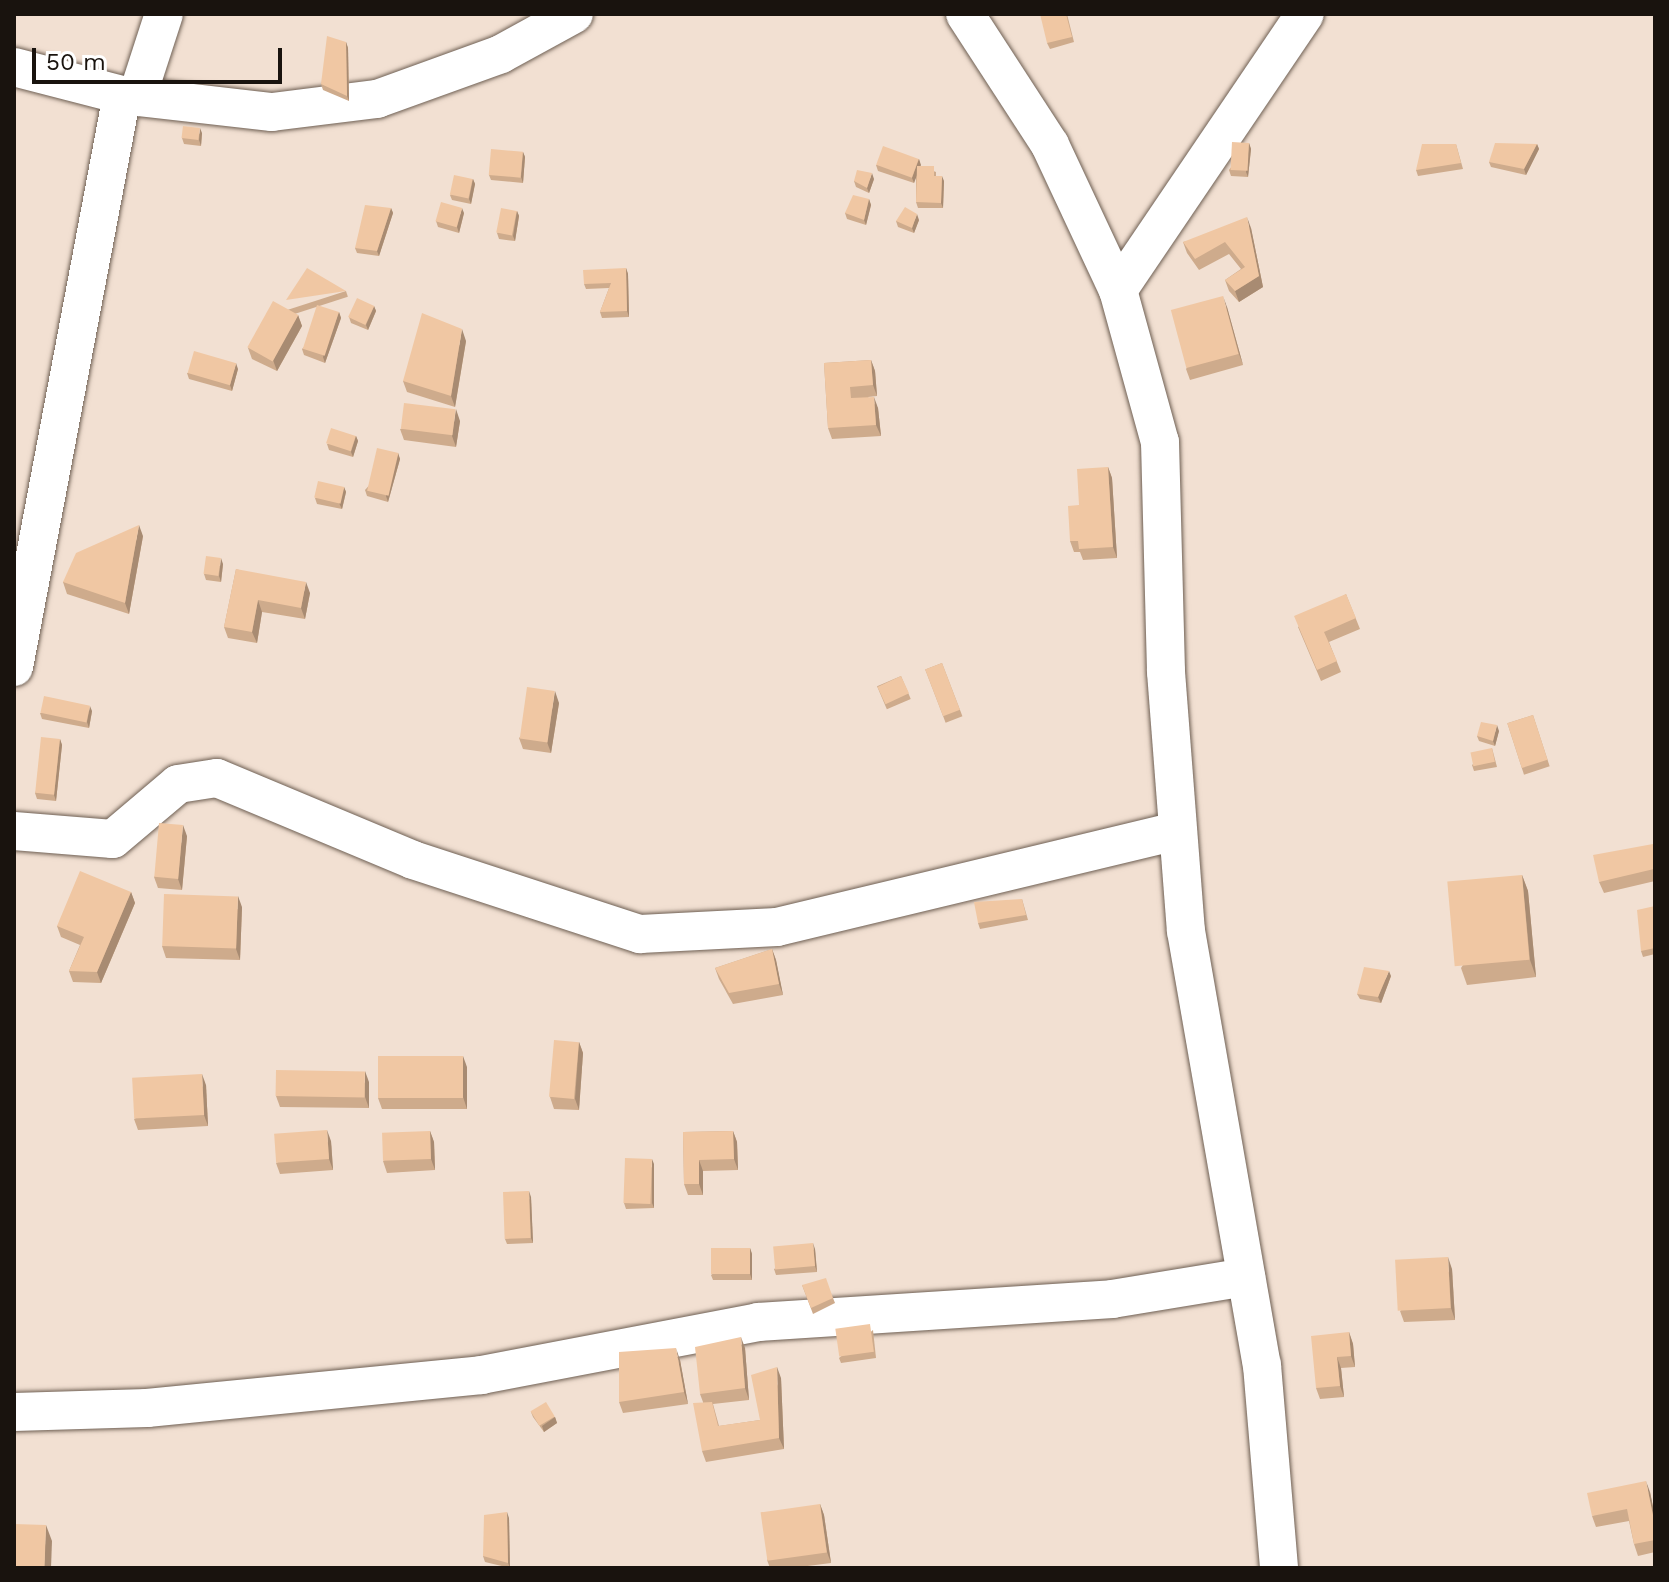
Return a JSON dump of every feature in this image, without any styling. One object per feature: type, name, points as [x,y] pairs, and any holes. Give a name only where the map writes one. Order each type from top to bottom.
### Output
[{"type":"street","points":[[14,667],[130,96],[164,14]]},
{"type":"street","points":[[14,67],[130,96],[272,112],[377,99],[501,54],[574,14]]},
{"type":"street","points":[[965,14],[1050,145],[1118,290],[1160,442],[1178,831],[1186,931],[1262,1365],[1279,1568]]},
{"type":"street","points":[[1118,290],[1305,14]]},
{"type":"street","points":[[14,831],[113,839],[178,784],[217,778],[413,860],[640,934],[777,927],[1178,831]]},
{"type":"street","points":[[14,1412],[147,1408],[481,1375],[758,1322],[1112,1299],[1246,1277]]},
{"type":"building","points":[[1040,14],[1066,14],[1072,37],[1047,43]]},
{"type":"building","points":[[327,36],[346,42],[347,96],[321,84]]},
{"type":"building","points":[[183,126],[200,128],[198,140],[182,138]]},
{"type":"building","points":[[1232,142],[1249,143],[1248,171],[1231,170]]},
{"type":"building","points":[[1495,143],[1537,144],[1524,169],[1489,162]]},
{"type":"building","points":[[1422,144],[1456,144],[1461,163],[1416,170]]},
{"type":"building","points":[[883,146],[919,159],[912,178],[876,165]]},
{"type":"building","points":[[491,149],[523,152],[521,178],[489,175]]},
{"type":"building","points":[[917,166],[934,166],[934,176],[942,176],[941,203],[916,202]]},
{"type":"building","points":[[857,170],[872,173],[867,188],[854,181]]},
{"type":"building","points":[[454,175],[473,179],[468,199],[450,195]]},
{"type":"building","points":[[853,195],[869,199],[864,220],[845,213]]},
{"type":"building","points":[[441,202],[462,208],[457,227],[435,221]]},
{"type":"building","points":[[365,205],[391,208],[377,251],[355,248]]},
{"type":"building","points":[[905,207],[917,214],[912,228],[896,221]]},
{"type":"building","points":[[501,208],[517,211],[512,236],[496,233]]},
{"type":"building","points":[[1247,217],[1259,276],[1235,291],[1225,280],[1245,267],[1225,242],[1195,259],[1183,242]]},
{"type":"building","points":[[307,268],[346,291],[286,300]]},
{"type":"building","points":[[626,268],[627,311],[600,312],[611,283],[584,284],[583,270]]},
{"type":"building","points":[[1223,296],[1239,354],[1186,368],[1171,310]]},
{"type":"building","points":[[357,298],[374,306],[365,325],[348,317]]},
{"type":"building","points":[[273,301],[298,315],[273,361],[247,347]]},
{"type":"building","points":[[317,305],[339,312],[325,356],[303,349]]},
{"type":"building","points":[[422,313],[462,329],[451,396],[403,381]]},
{"type":"building","points":[[194,351],[236,363],[230,385],[188,373]]},
{"type":"building","points":[[871,360],[873,385],[850,387],[851,398],[874,397],[876,425],[828,428],[824,363]]},
{"type":"building","points":[[404,403],[456,409],[452,435],[401,429]]},
{"type":"building","points":[[331,428],[356,436],[351,451],[326,443]]},
{"type":"building","points":[[377,448],[398,453],[389,496],[367,491]]},
{"type":"building","points":[[1108,467],[1113,547],[1079,549],[1078,541],[1070,541],[1068,506],[1079,505],[1077,469]]},
{"type":"building","points":[[318,481],[344,487],[340,504],[314,498]]},
{"type":"building","points":[[139,525],[125,603],[63,582],[76,553]]},
{"type":"building","points":[[206,556],[221,558],[218,576],[203,574]]},
{"type":"building","points":[[236,569],[306,582],[301,608],[258,600],[252,632],[224,627]]},
{"type":"building","points":[[1346,594],[1356,618],[1324,632],[1337,661],[1317,670],[1294,616]]},
{"type":"building","points":[[942,663],[960,710],[943,716],[925,669]]},
{"type":"building","points":[[901,676],[909,693],[885,704],[877,687]]},
{"type":"building","points":[[527,687],[555,691],[547,742],[520,738]]},
{"type":"building","points":[[44,696],[90,706],[86,722],[40,713]]},
{"type":"building","points":[[1533,715],[1548,760],[1522,768],[1507,723]]},
{"type":"building","points":[[1481,722],[1497,725],[1493,741],[1477,736]]},
{"type":"building","points":[[41,737],[60,739],[54,795],[35,793]]},
{"type":"building","points":[[1492,748],[1495,762],[1473,766],[1470,753]]},
{"type":"building","points":[[159,823],[183,825],[178,879],[154,877]]},
{"type":"building","points":[[1653,844],[1654,869],[1599,882],[1593,855]]},
{"type":"building","points":[[80,871],[131,892],[97,972],[69,971],[84,937],[57,926]]},
{"type":"building","points":[[1522,875],[1529,960],[1455,966],[1447,882]]},
{"type":"building","points":[[164,894],[238,897],[236,949],[162,946]]},
{"type":"building","points":[[1022,899],[1026,915],[978,923],[974,902]]},
{"type":"building","points":[[1655,906],[1655,948],[1641,951],[1637,910]]},
{"type":"building","points":[[772,949],[779,984],[729,993],[715,968]]},
{"type":"building","points":[[1364,967],[1389,971],[1378,997],[1357,994]]},
{"type":"building","points":[[554,1040],[579,1042],[574,1099],[549,1097]]},
{"type":"building","points":[[378,1056],[463,1056],[463,1098],[378,1098]]},
{"type":"building","points":[[276,1070],[365,1072],[365,1098],[276,1096]]},
{"type":"building","points":[[202,1074],[204,1115],[134,1119],[132,1078]]},
{"type":"building","points":[[327,1130],[329,1159],[276,1163],[274,1134]]},
{"type":"building","points":[[430,1131],[431,1159],[383,1161],[382,1133]]},
{"type":"building","points":[[733,1131],[734,1159],[699,1160],[699,1184],[684,1184],[683,1132]]},
{"type":"building","points":[[625,1158],[652,1159],[650,1204],[623,1203]]},
{"type":"building","points":[[529,1191],[531,1238],[505,1239],[503,1192]]},
{"type":"building","points":[[813,1243],[815,1266],[775,1269],[773,1246]]},
{"type":"building","points":[[711,1248],[750,1248],[750,1274],[711,1274]]},
{"type":"building","points":[[1448,1257],[1451,1308],[1398,1311],[1395,1260]]},
{"type":"building","points":[[826,1278],[833,1298],[811,1308],[802,1285]]},
{"type":"building","points":[[870,1324],[874,1352],[839,1357],[835,1329]]},
{"type":"building","points":[[1349,1332],[1351,1356],[1337,1357],[1340,1386],[1316,1388],[1311,1336]]},
{"type":"building","points":[[741,1337],[745,1388],[700,1394],[695,1347]]},
{"type":"building","points":[[676,1348],[684,1392],[619,1402],[619,1352]]},
{"type":"building","points":[[777,1367],[779,1438],[702,1451],[693,1403],[712,1402],[718,1426],[760,1420],[751,1375]]},
{"type":"building","points":[[546,1402],[555,1417],[539,1426],[531,1411]]},
{"type":"building","points":[[1646,1481],[1655,1540],[1634,1544],[1627,1509],[1592,1516],[1587,1493]]},
{"type":"building","points":[[820,1504],[827,1553],[767,1561],[761,1512]]},
{"type":"building","points":[[507,1512],[508,1563],[483,1556],[484,1515]]},
{"type":"building","points":[[14,1524],[46,1525],[44,1568],[14,1568]]}]
